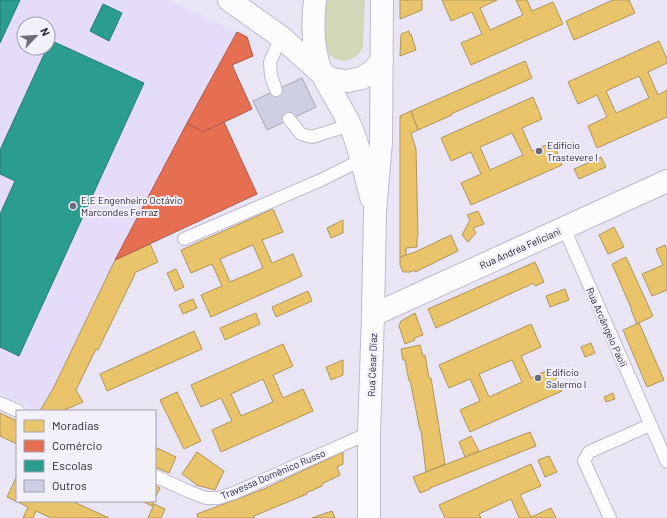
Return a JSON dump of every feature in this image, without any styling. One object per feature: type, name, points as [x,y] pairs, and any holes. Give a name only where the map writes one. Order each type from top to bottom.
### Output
[{"type":"street","points":[[229,0],[281,37],[322,74],[335,80],[348,81],[362,78],[373,71],[382,60]]},
{"type":"street","points":[[315,0],[313,37],[322,74]]},
{"type":"street","name":"Rua César Diaz","points":[[369,518],[369,433],[375,212],[381,142],[382,0]]},
{"type":"street","name":"Rua César Diaz","points":[[322,74],[355,137],[375,212]]},
{"type":"street","name":"Rua Andréa Feliciani","points":[[373,315],[667,181]]},
{"type":"lane","points":[[276,90],[271,76],[270,62],[281,37]]},
{"type":"lane","points":[[289,119],[300,134],[312,137],[350,125]]},
{"type":"lane","points":[[184,239],[321,180],[361,160]]},
{"type":"lane","name":"Rua Arcângelo Paoli","points":[[564,228],[667,462]]},
{"type":"lane","points":[[0,403],[16,410]]},
{"type":"lane","points":[[610,518],[584,461],[589,452],[650,425]]},
{"type":"lane","name":"Travessa Domênico Russo","points":[[156,476],[206,498],[218,498],[241,490],[369,433]]},
{"type":"shaded area","name":"E.E Engenheiro Octávio Marcondes Ferraz","points":[[0,0],[169,0],[237,32],[115,260],[54,387],[41,410],[33,410],[0,393]]},
{"type":"green space","points":[[326,0],[365,0],[363,47],[359,54],[352,59],[343,61],[335,59],[329,54],[324,46]]},
{"type":"building: Moradias","points":[[400,0],[422,0],[422,10],[400,19]]},
{"type":"building: Moradias","points":[[442,0],[497,0],[480,8],[490,30],[523,15],[516,0],[527,0],[532,11],[553,2],[563,24],[471,65],[461,43],[482,34],[472,12],[451,21]]},
{"type":"building: Moradias","points":[[613,0],[629,0],[635,13],[574,40],[566,21]]},
{"type":"building: Moradias","points":[[409,31],[416,50],[400,56],[401,34]]},
{"type":"building: Moradias","points":[[659,41],[667,59],[667,63],[648,72],[658,95],[667,90],[667,117],[597,148],[588,126],[607,117],[597,95],[578,104],[568,82]],"holes":[[[639,76],[649,98],[616,113],[606,91]]]},
{"type":"building: Moradias","points":[[525,61],[532,78],[418,130],[411,111]]},
{"type":"building: Moradias","name":"Edifício Trastevere I","points":[[533,97],[542,119],[522,128],[532,151],[553,142],[562,165],[471,205],[461,183],[481,174],[471,152],[451,161],[441,138]],"holes":[[[512,133],[523,155],[490,170],[480,147]]]},
{"type":"building: Moradias","points":[[411,111],[418,130],[411,133],[416,149],[418,237],[417,247],[406,248],[406,255],[400,257],[400,116]]},
{"type":"building: Moradias","points":[[601,157],[606,167],[579,179],[574,169]]},
{"type":"building: Moradias","points":[[273,209],[283,232],[262,240],[272,263],[293,254],[302,276],[211,317],[201,295],[222,286],[212,264],[191,273],[181,250]],"holes":[[[253,245],[263,268],[230,282],[220,259]]]},
{"type":"building: Moradias","points":[[478,211],[484,224],[473,228],[476,233],[468,242],[462,235],[470,220],[467,215]]},
{"type":"building: Moradias","points":[[343,220],[343,233],[331,238],[327,228]]},
{"type":"building: Moradias","points":[[614,227],[624,247],[608,254],[599,235]]},
{"type":"building: Moradias","points":[[451,235],[458,251],[415,272],[414,270],[410,272],[403,272],[400,265],[400,257],[415,252]]},
{"type":"building: Moradias","points":[[150,244],[158,262],[134,273],[135,274],[98,350],[96,349],[76,390],[83,402],[64,410],[41,410],[54,387],[115,260]]},
{"type":"building: Moradias","points":[[665,245],[667,251],[667,290],[652,296],[642,274],[663,265],[656,249]]},
{"type":"building: Moradias","points":[[626,257],[653,316],[637,324],[612,264]]},
{"type":"building: Moradias","points":[[535,262],[544,282],[535,286],[533,283],[436,328],[428,309]]},
{"type":"building: Moradias","points":[[176,269],[184,287],[175,291],[167,273]]},
{"type":"building: Moradias","points":[[565,289],[569,300],[550,307],[546,296]]},
{"type":"building: Moradias","points":[[308,291],[312,301],[276,317],[272,307]]},
{"type":"building: Moradias","points":[[193,299],[197,308],[183,314],[179,305]]},
{"type":"building: Moradias","points":[[256,313],[260,324],[225,340],[220,328]]},
{"type":"building: Moradias","points":[[415,313],[423,335],[414,338],[415,340],[405,344],[399,326],[401,321]]},
{"type":"building: Moradias","points":[[639,323],[664,380],[647,387],[623,330]]},
{"type":"building: Moradias","name":"Edifício Salermo I","points":[[531,324],[541,347],[521,356],[531,378],[552,368],[562,391],[470,432],[460,410],[480,401],[470,379],[449,388],[439,365]],"holes":[[[512,360],[522,382],[489,397],[479,374]]]},
{"type":"building: Moradias","points":[[194,331],[202,349],[107,391],[100,374]]},
{"type":"building: Moradias","points":[[591,343],[595,353],[585,357],[581,347]]},
{"type":"building: Moradias","points":[[283,344],[293,366],[273,375],[283,398],[303,389],[313,411],[221,452],[212,430],[232,421],[221,398],[201,407],[191,385]],"holes":[[[263,379],[273,402],[241,416],[231,394]]]},
{"type":"building: Moradias","points":[[420,345],[423,356],[425,355],[429,378],[431,378],[445,464],[426,472],[421,430],[410,380],[409,381],[405,360],[403,360],[401,349]]},
{"type":"building: Moradias","points":[[343,360],[343,375],[331,380],[326,367]]},
{"type":"building: Moradias","points":[[177,392],[201,441],[184,449],[160,400]]},
{"type":"building: Moradias","points":[[613,393],[615,399],[606,402],[604,397]]},
{"type":"building: Moradias","points":[[0,413],[16,421],[16,444],[0,436]]},
{"type":"building: Moradias","points":[[530,432],[536,446],[420,493],[413,477]]},
{"type":"building: Moradias","points":[[471,436],[479,451],[465,457],[459,442]]},
{"type":"building: Moradias","points":[[156,447],[176,457],[169,473],[156,467]]},
{"type":"building: Moradias","points":[[197,452],[224,471],[215,490],[196,485],[182,474]]},
{"type":"building: Moradias","points":[[343,452],[343,464],[337,467],[340,475],[322,484],[322,486],[306,493],[307,494],[254,516],[254,518],[198,518],[197,514],[264,489]]},
{"type":"building: Moradias","points":[[549,456],[557,472],[545,477],[538,460]]},
{"type":"building: Moradias","points":[[531,464],[541,486],[520,495],[531,517],[551,508],[556,518],[519,518],[511,499],[479,514],[481,518],[445,518],[439,505]]},
{"type":"building: Moradias","points":[[16,478],[16,501],[7,497]]},
{"type":"building: Moradias","points":[[156,486],[160,488],[156,496]]},
{"type":"building: Moradias","points":[[18,502],[74,502],[109,518],[51,518],[36,511],[33,518],[23,518],[28,507]]},
{"type":"building: Moradias","points":[[144,502],[154,502],[152,506]]},
{"type":"building: Moradias","points":[[154,504],[165,509],[161,518],[148,518]]},
{"type":"building: Moradias","points":[[332,511],[335,518],[312,518]]},
{"type":"building: Comércio","points":[[237,32],[247,37],[253,56],[232,65],[252,109],[203,132],[187,123]]},
{"type":"building: Comércio","points":[[224,122],[257,194],[115,260],[187,123],[203,132]]},
{"type":"building: Escolas","points":[[0,0],[20,0],[0,43]]},
{"type":"building: Escolas","points":[[103,4],[122,13],[109,41],[90,31]]},
{"type":"building: Escolas","points":[[56,43],[144,83],[19,356],[0,347],[0,214],[15,181],[0,174],[0,150],[43,56],[56,56]]},
{"type":"building: Outros","points":[[302,78],[316,107],[267,130],[253,101]]},
{"type":"place","name":"Edifício Trastevere I","points":[[539,151]]},
{"type":"place","name":"E.E Engenheiro Octávio Marcondes Ferraz","points":[[73,206]]},
{"type":"place","name":"Edifício Salermo I","points":[[538,378]]}]
